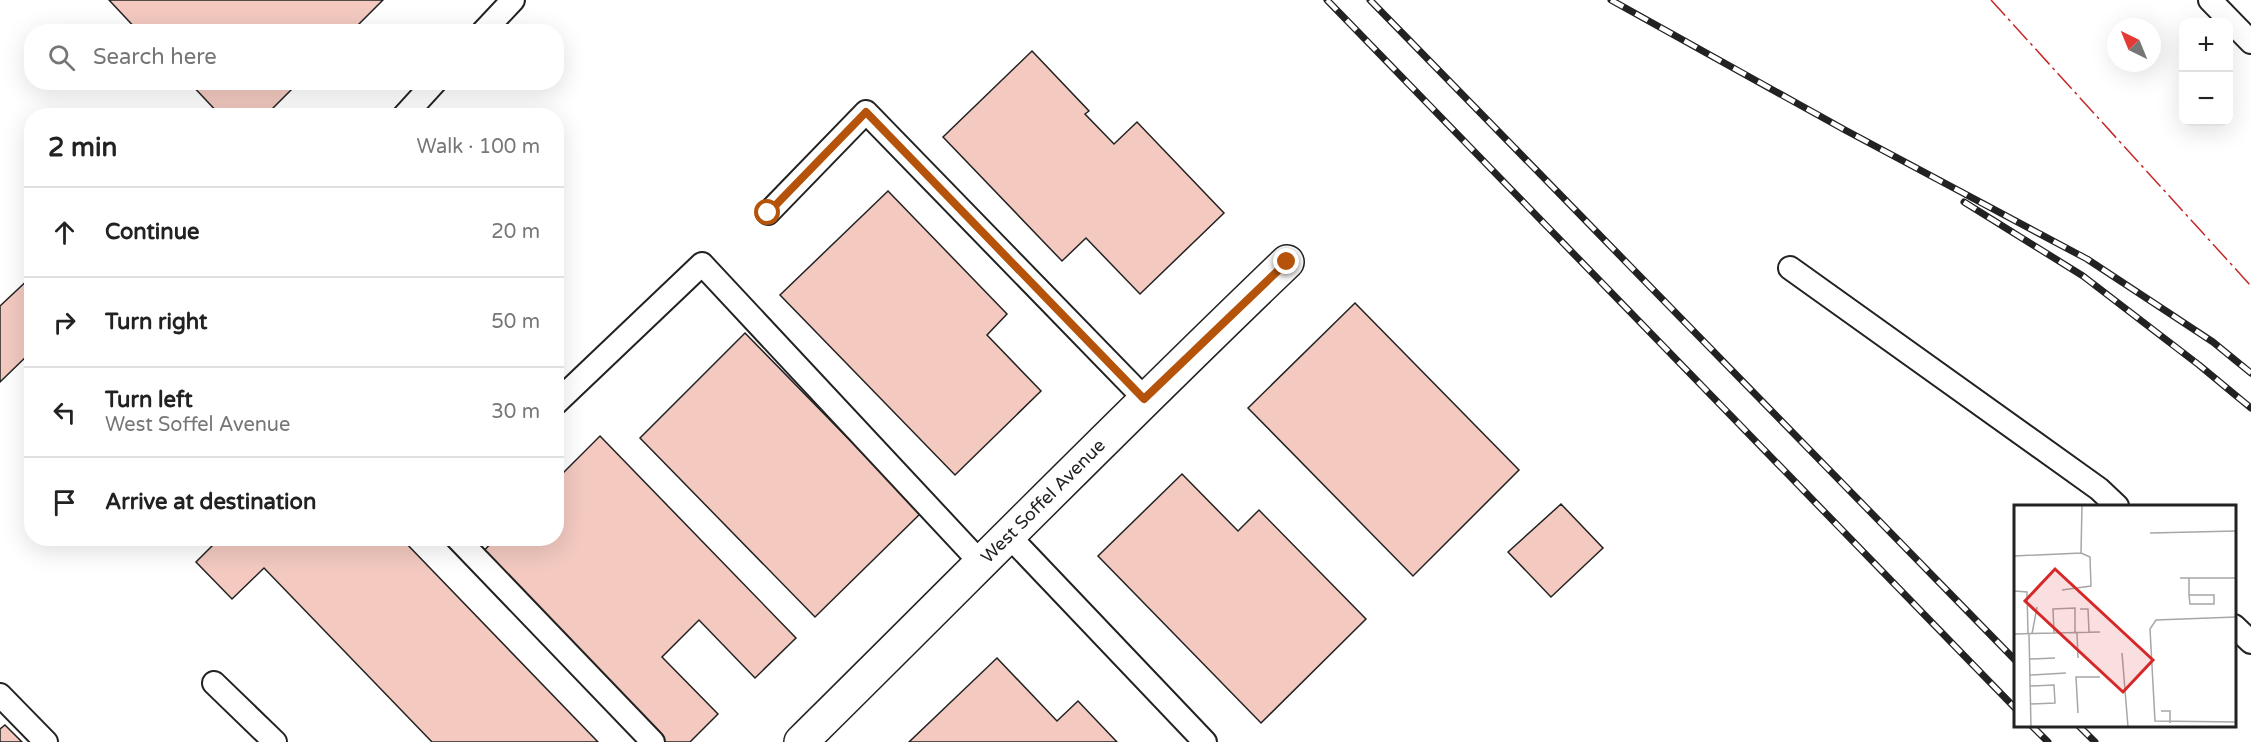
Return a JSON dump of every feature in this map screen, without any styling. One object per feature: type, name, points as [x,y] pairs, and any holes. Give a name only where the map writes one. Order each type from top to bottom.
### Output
[{"type":"street","name":"West Soffel Avenue","points":[[801,742],[1010,536],[1144,399],[1287,262]]},
{"type":"lane","points":[[490,24],[513,0]]},
{"type":"lane","points":[[2210,0],[2251,42]]},
{"type":"lane","points":[[411,108],[428,90]]},
{"type":"lane","points":[[768,213],[866,112],[1144,399]]},
{"type":"lane","points":[[564,395],[702,264],[981,564]]},
{"type":"lane","points":[[1790,268],[2099,489],[2115,505]]},
{"type":"lane","points":[[1010,536],[1205,742]]},
{"type":"lane","points":[[465,546],[653,742]]},
{"type":"lane","points":[[2236,627],[2251,642]]},
{"type":"lane","points":[[214,683],[274,742]]},
{"type":"lane","points":[[0,695],[46,742]]},
{"type":"building","points":[[109,0],[383,0],[359,24],[132,24]]},
{"type":"building","points":[[1032,51],[1089,111],[1085,114],[1114,144],[1137,122],[1224,213],[1140,294],[1086,238],[1062,261],[943,137]]},
{"type":"building","points":[[197,90],[291,90],[273,108],[213,108]]},
{"type":"building","points":[[888,191],[1007,314],[987,335],[1041,391],[955,475],[780,295]]},
{"type":"building","points":[[24,284],[24,359],[0,382],[0,306]]},
{"type":"building","points":[[1355,303],[1519,470],[1413,576],[1248,408]]},
{"type":"building","points":[[745,333],[921,513],[815,617],[640,438]]},
{"type":"building","points":[[600,436],[796,638],[755,678],[699,620],[662,657],[718,714],[690,742],[661,742],[479,556],[488,546],[564,546],[564,472]]},
{"type":"building","points":[[1182,474],[1238,531],[1259,510],[1366,619],[1261,723],[1098,556]]},
{"type":"building","points":[[1561,504],[1603,548],[1551,597],[1508,552]]},
{"type":"building","points":[[212,546],[409,546],[598,742],[432,742],[264,568],[232,599],[196,562]]},
{"type":"building","points":[[997,658],[1057,721],[1078,701],[1117,742],[909,742]]},
{"type":"building","points":[[5,725],[22,742],[0,742],[0,729]]},
{"type":"railway","points":[[1327,0],[2014,707]]},
{"type":"railway","points":[[1370,0],[2014,659]]},
{"type":"railway","points":[[1611,0],[1845,130],[2087,259],[2213,342],[2251,373]]},
{"type":"railway","points":[[1964,202],[2083,276],[2251,408]]},
{"type":"railway","points":[[2033,727],[2048,742]]},
{"type":"railway","points":[[2080,727],[2095,742]]},
{"type":"power","points":[[1991,0],[2251,286]]},
{"type":"route","points":[[768,213],[866,112],[1144,399],[1287,262]]}]
